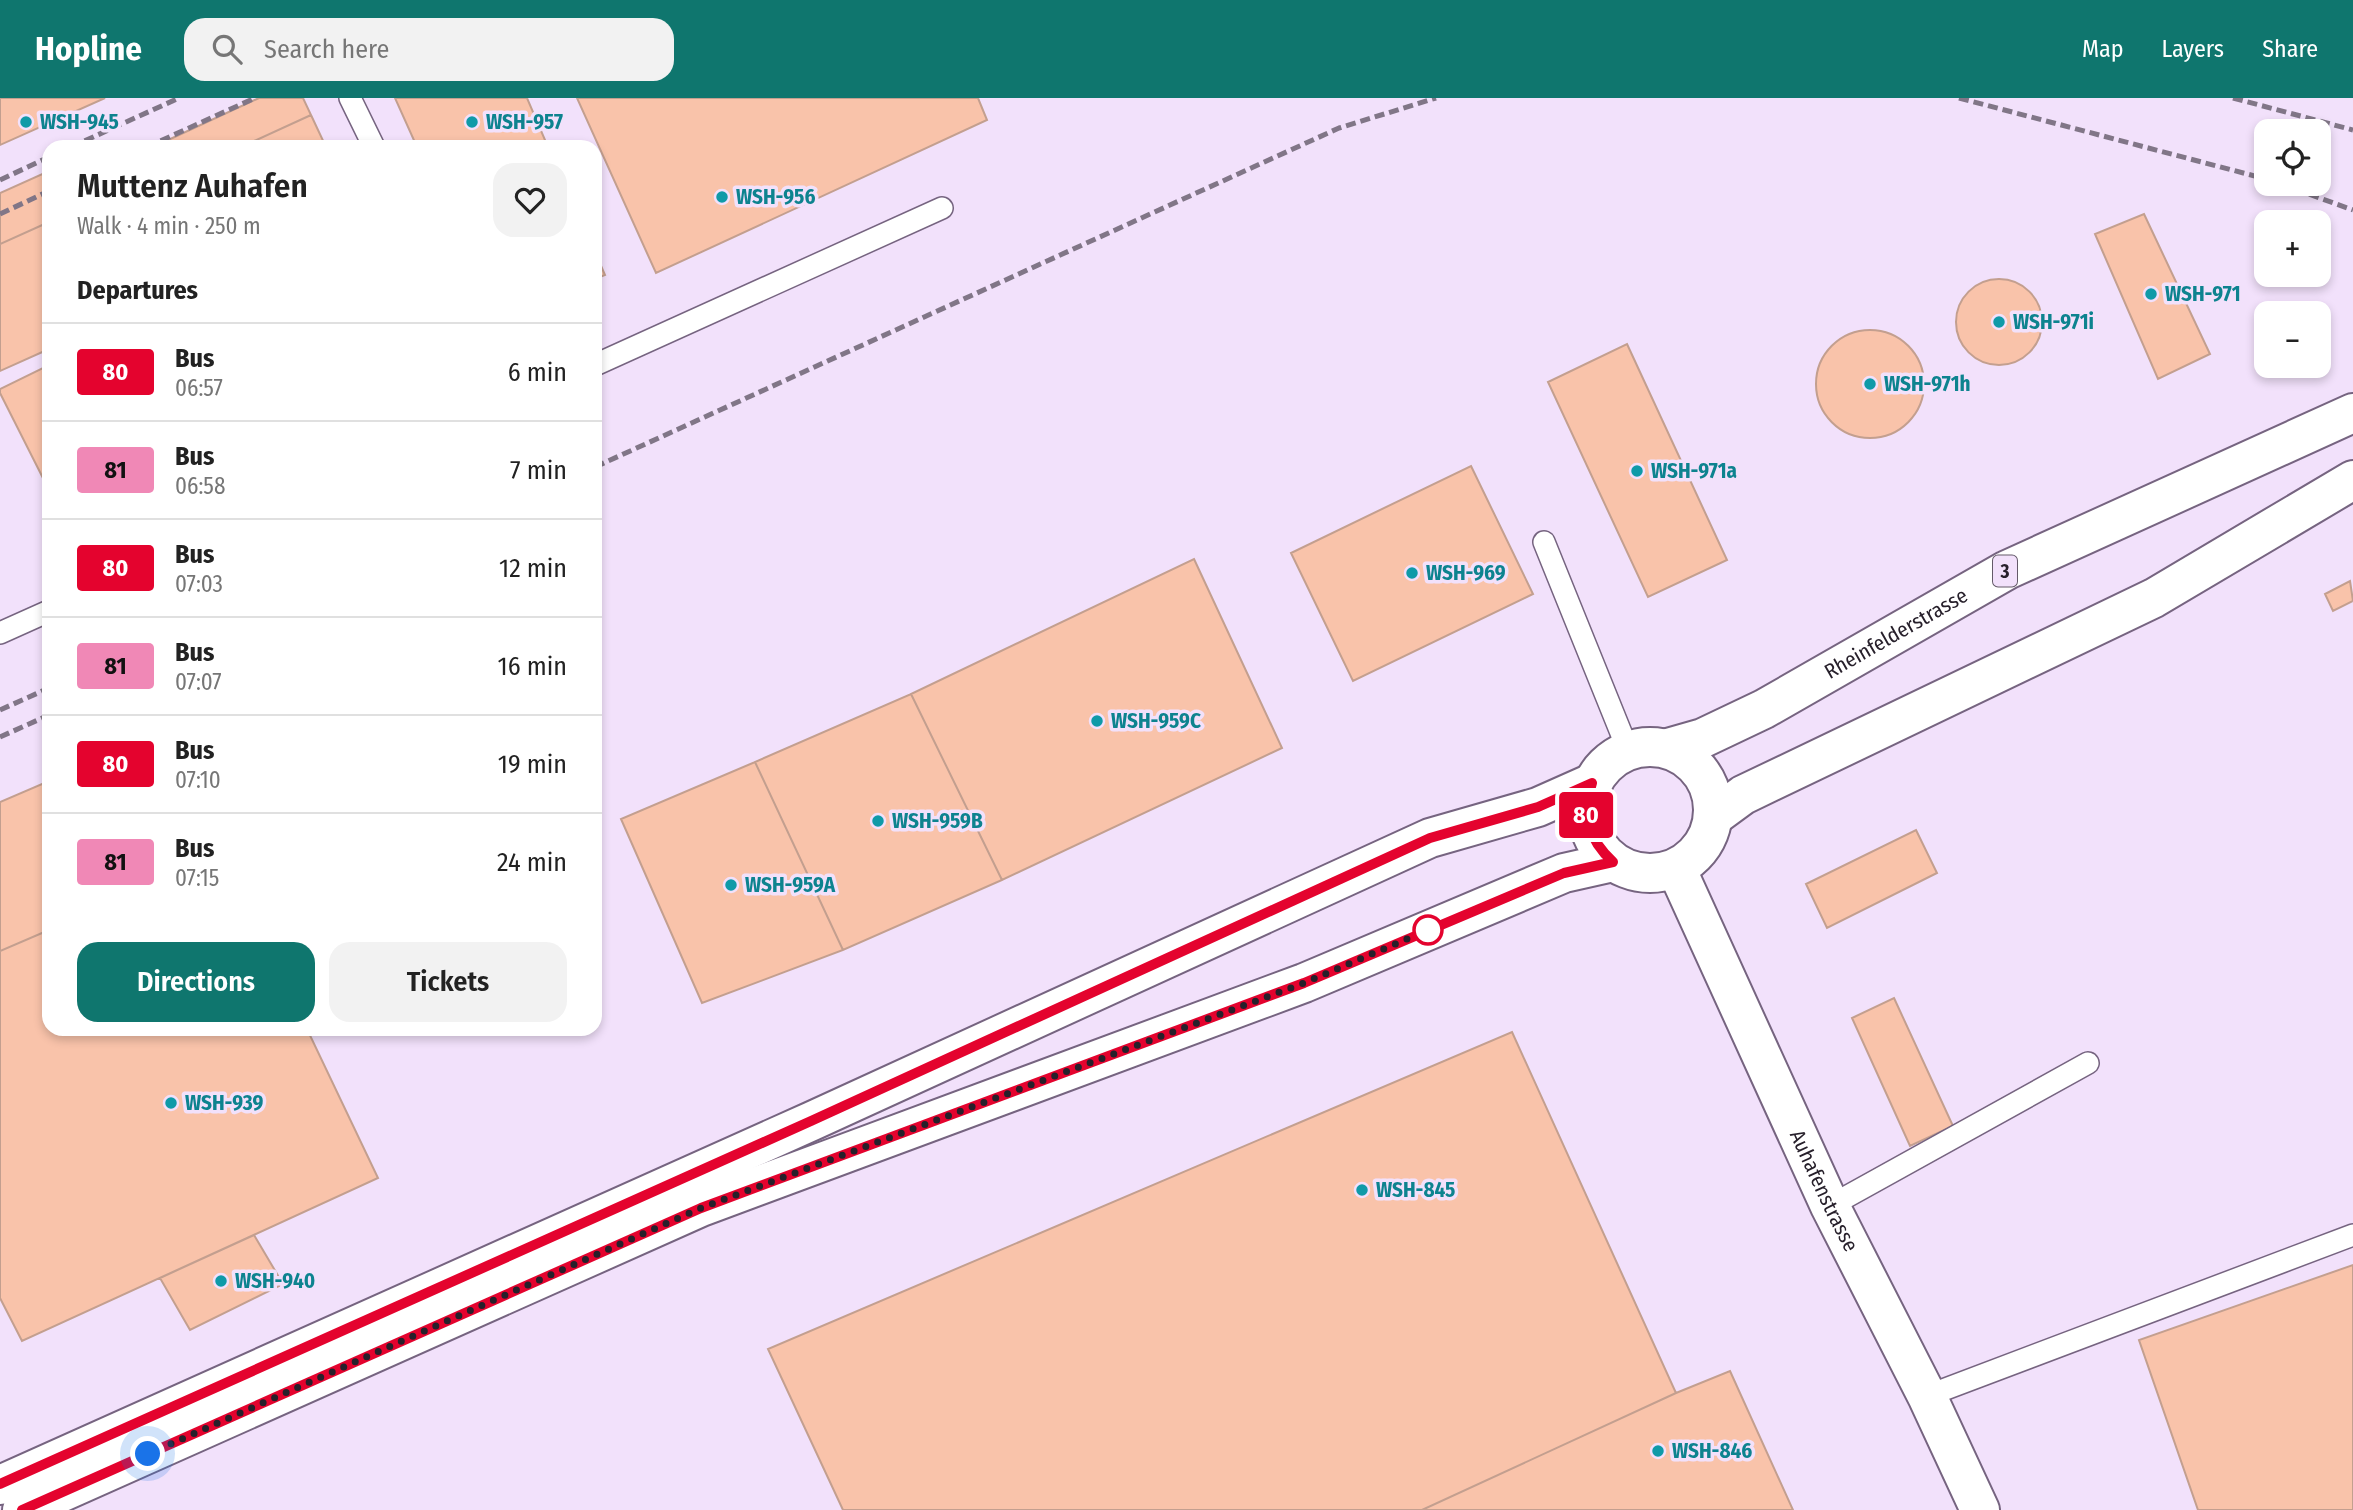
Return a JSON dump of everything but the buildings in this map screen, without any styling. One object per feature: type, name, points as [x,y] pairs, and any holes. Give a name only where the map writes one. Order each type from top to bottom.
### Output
[{"type":"main road","name":"Rheinfelderstrasse","points":[[1668,748],[1703,738],[1764,709],[2007,570],[2353,413]]},
{"type":"main road","points":[[1713,817],[1743,795],[2154,598],[2353,480]]},
{"type":"main road","points":[[1648,746],[1668,748],[1693,763],[1703,775],[1711,795],[1713,817],[1701,847],[1676,868],[1644,873],[1613,862],[1600,850],[1588,826],[1587,800],[1592,783],[1601,769],[1628,750],[1648,746]]},
{"type":"main road","points":[[0,1485],[811,1121],[1430,838],[1538,807],[1592,783]]},
{"type":"main road","points":[[22,1510],[701,1208],[1304,983],[1564,873],[1613,862]]},
{"type":"main road","name":"Auhafenstrasse","points":[[1676,868],[1830,1206],[1927,1396],[1980,1510]]},
{"type":"lane","points":[[350,98],[371,140]]},
{"type":"lane","points":[[602,362],[942,208]]},
{"type":"lane","points":[[1545,542],[1628,750]]},
{"type":"lane","points":[[0,633],[42,614]]},
{"type":"lane","points":[[1830,1206],[2088,1063]]},
{"type":"lane","points":[[1927,1396],[2353,1235]]},
{"type":"railway","points":[[86,140],[179,98]]},
{"type":"railway","points":[[162,140],[255,98]]},
{"type":"railway","points":[[602,464],[1339,128],[1436,98]]},
{"type":"railway","points":[[1959,98],[2254,176]]},
{"type":"railway","points":[[2233,98],[2353,130]]},
{"type":"railway","points":[[0,180],[42,160]]},
{"type":"railway","points":[[0,214],[42,194]]},
{"type":"railway","points":[[2314,196],[2353,210]]},
{"type":"railway","points":[[0,710],[42,691]]},
{"type":"railway","points":[[0,737],[42,718]]},
{"type":"bus line","name":"80","points":[[0,1484],[811,1121],[1120,977],[1347,878],[1430,838],[1538,807],[1592,783],[1586,817],[1591,835],[1600,850],[1613,862],[1564,873],[1304,983],[701,1208],[22,1510]]},
{"type":"place","name":"WSH-945","points":[[26,122]]},
{"type":"place","name":"WSH-957","points":[[472,122]]},
{"type":"place","name":"WSH-956","points":[[722,197]]},
{"type":"place","name":"WSH-971","points":[[2151,294]]},
{"type":"place","name":"WSH-971i","points":[[1999,322]]},
{"type":"place","name":"WSH-971h","points":[[1870,384]]},
{"type":"place","name":"WSH-971a","points":[[1637,471]]},
{"type":"place","name":"WSH-969","points":[[1412,573]]},
{"type":"place","name":"WSH-959C","points":[[1097,721]]},
{"type":"place","name":"WSH-959B","points":[[878,821]]},
{"type":"place","name":"WSH-959A","points":[[731,885]]},
{"type":"place","name":"WSH-939","points":[[171,1103]]},
{"type":"place","name":"WSH-845","points":[[1362,1190]]},
{"type":"place","name":"WSH-940","points":[[221,1281]]},
{"type":"place","name":"WSH-846","points":[[1658,1451]]},
{"type":"route","points":[[148,1454],[701,1208],[1304,983],[1428,930]]}]
